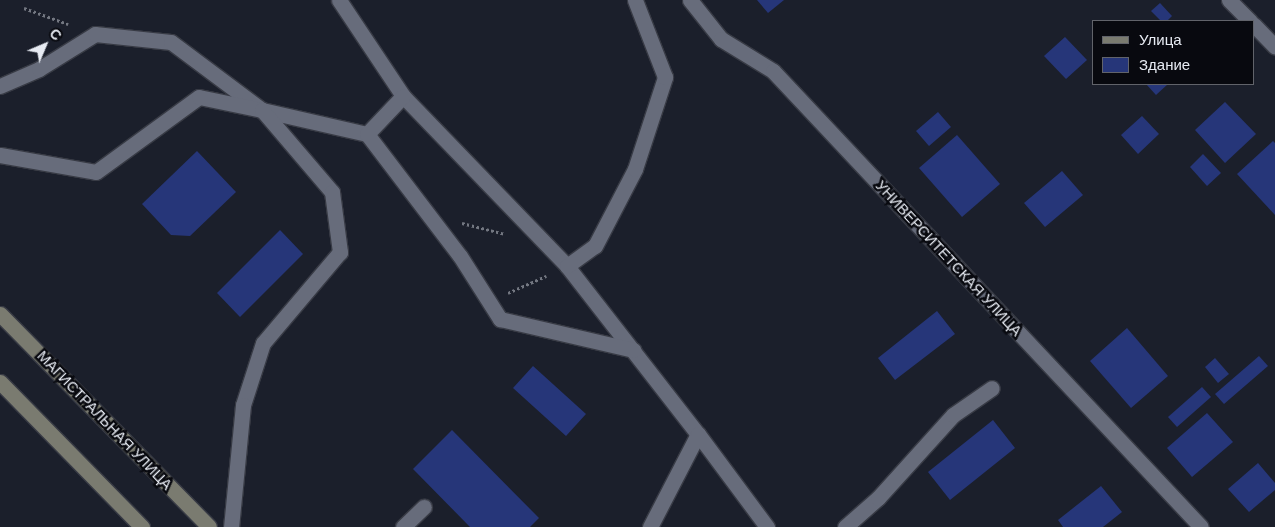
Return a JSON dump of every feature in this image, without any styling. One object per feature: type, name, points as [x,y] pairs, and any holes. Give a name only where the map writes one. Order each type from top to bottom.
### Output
[{"type":"main road","name":"МАГИСТРАЛЬНАЯ УЛИЦА","points":[[0,314],[209,527]]},
{"type":"main road","points":[[0,382],[142,527]]},
{"type":"street","points":[[339,0],[403,96],[567,266],[698,434],[767,527]]},
{"type":"street","points":[[567,266],[594,246],[635,169],[664,77],[635,0]]},
{"type":"street","name":"УНИВЕРСИТЕТСКАЯ УЛИЦА","points":[[690,0],[721,39],[773,70],[1201,527]]},
{"type":"street","points":[[1229,0],[1249,20]]},
{"type":"street","points":[[1255,26],[1275,47]]},
{"type":"street","points":[[0,86],[39,69],[95,34],[171,42],[262,110],[332,192],[340,252],[263,343],[243,405],[231,527]]},
{"type":"street","points":[[367,134],[403,96]]},
{"type":"street","points":[[0,155],[96,172],[199,97],[367,134],[428,214],[500,319],[633,350]]},
{"type":"street","points":[[845,527],[878,498],[953,415],[992,388]]},
{"type":"street","points":[[650,527],[698,434]]},
{"type":"street","points":[[403,527],[424,507]]},
{"type":"path","points":[[24,8],[95,34]]},
{"type":"path","points":[[428,214],[511,236]]},
{"type":"path","points":[[490,302],[567,266]]},
{"type":"building","points":[[757,0],[784,0],[768,13]]},
{"type":"building","points":[[1160,3],[1172,16],[1168,20],[1160,20],[1151,11]]},
{"type":"building","points":[[1065,37],[1087,60],[1066,79],[1044,56]]},
{"type":"building","points":[[1147,85],[1167,85],[1156,95]]},
{"type":"building","points":[[1225,102],[1256,134],[1225,163],[1195,130]]},
{"type":"building","points":[[938,112],[951,127],[929,146],[916,131]]},
{"type":"building","points":[[1142,116],[1159,134],[1138,154],[1121,135]]},
{"type":"building","points":[[957,135],[1000,184],[962,217],[919,168]]},
{"type":"building","points":[[1273,141],[1275,143],[1275,215],[1237,174]]},
{"type":"building","points":[[197,151],[236,192],[190,236],[171,235],[142,204]]},
{"type":"building","points":[[1203,154],[1221,173],[1207,186],[1190,167]]},
{"type":"building","points":[[1062,171],[1083,195],[1045,227],[1024,203]]},
{"type":"building","points":[[280,230],[303,254],[240,317],[217,293]]},
{"type":"building","points":[[937,311],[955,334],[895,380],[878,358]]},
{"type":"building","points":[[1127,328],[1168,376],[1131,408],[1090,361]]},
{"type":"building","points":[[1259,356],[1268,366],[1224,404],[1215,394]]},
{"type":"building","points":[[1215,358],[1229,374],[1218,383],[1205,367]]},
{"type":"building","points":[[533,366],[586,414],[566,436],[513,388]]},
{"type":"building","points":[[1202,387],[1211,397],[1177,427],[1168,417]]},
{"type":"building","points":[[1207,413],[1233,442],[1192,477],[1167,448]]},
{"type":"building","points":[[993,420],[1015,448],[950,500],[928,472]]},
{"type":"building","points":[[452,430],[539,518],[530,527],[470,527],[413,469]]},
{"type":"building","points":[[1258,463],[1275,483],[1275,490],[1249,512],[1228,489]]},
{"type":"building","points":[[1101,486],[1122,512],[1103,527],[1063,527],[1058,520]]}]
